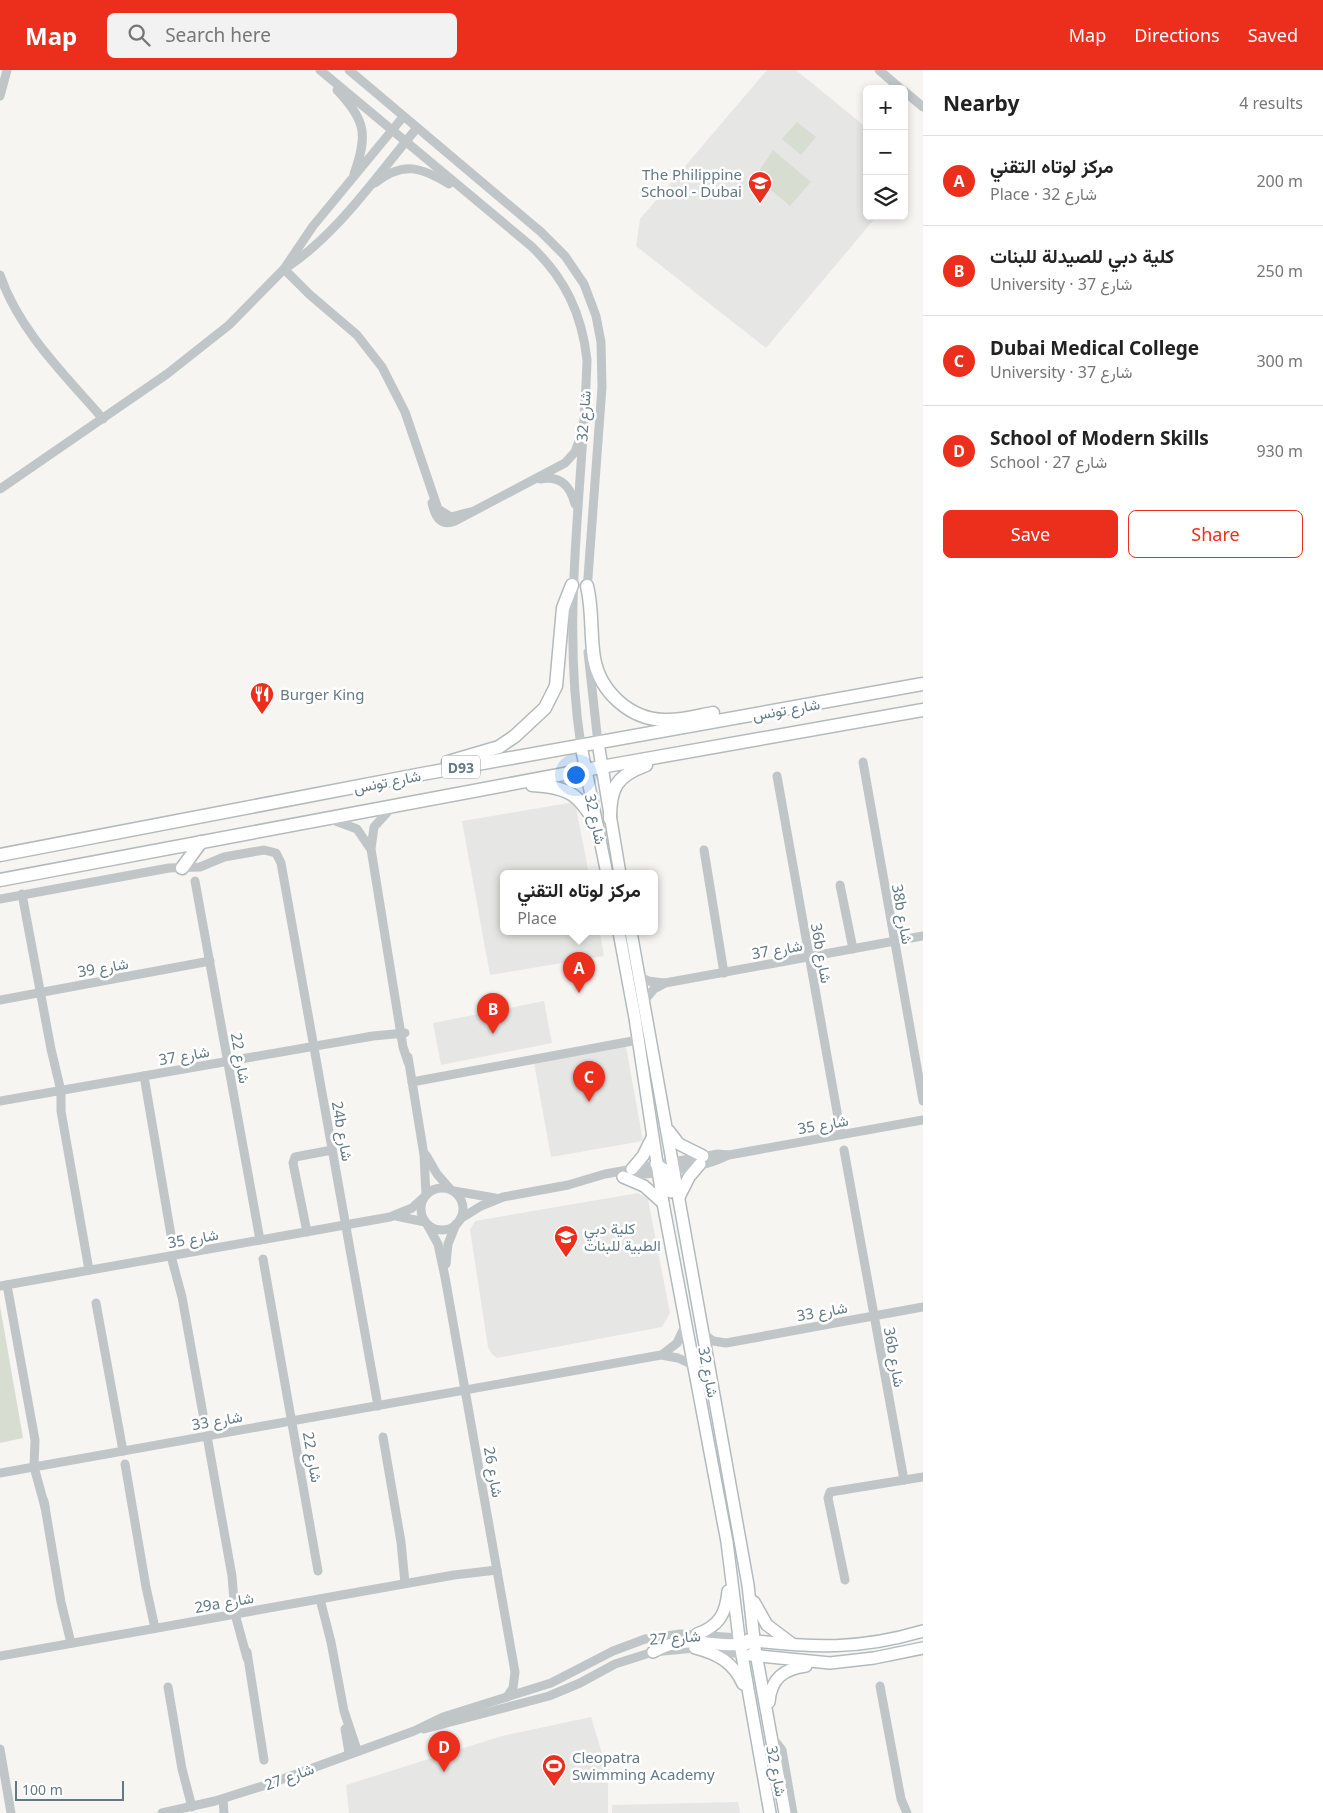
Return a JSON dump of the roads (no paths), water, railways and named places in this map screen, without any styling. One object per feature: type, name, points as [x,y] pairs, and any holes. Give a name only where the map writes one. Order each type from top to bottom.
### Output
[{"type":"main road","points":[[422,774],[439,765],[500,746],[515,736],[544,708],[556,686],[563,608],[572,585]]},
{"type":"main road","points":[[587,586],[592,608],[594,656],[598,673],[611,695],[633,711],[651,718],[671,720],[778,702],[820,702]]},
{"type":"main road","name":"شارع تونس","points":[[0,855],[422,774],[923,684]]},
{"type":"main road","name":"شارع تونس","points":[[0,880],[601,767],[923,710]]},
{"type":"main road","points":[[610,820],[611,796],[623,777],[635,769],[671,755]]},
{"type":"main road","points":[[512,784],[555,787],[572,793],[584,803],[597,826]]},
{"type":"main road","points":[[186,864],[201,842]]},
{"type":"street","points":[[0,96],[7,70]]},
{"type":"street","points":[[319,70],[349,103],[361,123],[363,146],[352,181]]},
{"type":"street","name":"شارع 32","points":[[319,70],[406,141],[544,259],[562,281],[575,306],[585,342],[587,360],[572,585],[572,670],[581,746],[606,870]]},
{"type":"street","name":"شارع 32","points":[[349,70],[554,243],[575,270],[591,300],[600,332],[602,361],[587,586],[589,669],[601,767],[619,870]]},
{"type":"street","points":[[879,70],[897,85]]},
{"type":"street","points":[[908,94],[923,107]]},
{"type":"street","points":[[281,272],[303,238],[404,117]]},
{"type":"street","points":[[0,489],[101,421],[209,342],[246,309],[281,272],[313,247],[363,193],[417,128]]},
{"type":"street","points":[[363,193],[392,172],[413,168],[433,174],[476,201]]},
{"type":"street","points":[[281,272],[357,335],[382,367],[405,412],[424,474],[440,512],[451,516],[470,512],[530,482],[570,458],[578,446],[582,431]]},
{"type":"street","points":[[0,274],[24,321],[101,421]]},
{"type":"street","points":[[530,482],[549,478],[562,481],[571,490],[577,510]]},
{"type":"street","name":"38b شارع","points":[[863,762],[893,942],[923,1101]]},
{"type":"street","name":"36b شارع","points":[[776,776],[841,1134]]},
{"type":"street","points":[[394,806],[374,827],[371,849],[423,1145],[425,1196],[421,1210],[426,1223],[439,1230],[451,1228],[458,1222],[463,1207],[462,1201],[431,1165],[423,1145]]},
{"type":"street","points":[[327,819],[357,829],[371,849]]},
{"type":"street","name":"24b شارع","points":[[186,864],[200,867],[224,857],[264,850],[273,851],[280,860],[378,1406]]},
{"type":"street","points":[[704,850],[724,973]]},
{"type":"street","points":[[0,899],[186,864]]},
{"type":"street","name":"شارع 22","points":[[195,881],[260,1240]]},
{"type":"street","points":[[840,885],[853,949]]},
{"type":"street","points":[[22,894],[89,1270]]},
{"type":"street","name":"شارع 32","points":[[620,935],[643,1071],[652,1137],[679,1197],[706,1360],[748,1585],[748,1696],[770,1813]]},
{"type":"street","name":"شارع 32","points":[[632,935],[666,1128],[663,1203],[727,1542],[730,1572],[767,1717],[785,1813]]},
{"type":"street","name":"شارع 37","points":[[639,976],[648,981],[665,983],[923,936]]},
{"type":"street","name":"شارع 39","points":[[0,1000],[210,961]]},
{"type":"street","name":"شارع 37","points":[[643,1002],[654,989],[665,983]]},
{"type":"street","name":"شارع 37","points":[[0,1101],[402,1030]]},
{"type":"street","points":[[412,1082],[638,1040]]},
{"type":"street","points":[[643,1071],[650,1082],[679,1233],[687,1245]]},
{"type":"street","points":[[144,1076],[172,1241]]},
{"type":"street","name":"شارع 35","points":[[458,1222],[481,1206],[503,1198],[628,1173],[702,1160],[719,1160],[729,1155],[841,1134],[923,1122]]},
{"type":"street","points":[[666,1128],[679,1144],[702,1160],[689,1177],[679,1197]]},
{"type":"street","points":[[652,1137],[644,1156],[628,1173],[663,1203]]},
{"type":"street","points":[[307,1232],[293,1163],[295,1157],[332,1150]]},
{"type":"street","name":"36b شارع","points":[[844,1150],[904,1480]]},
{"type":"street","points":[[425,1196],[437,1188],[452,1190]]},
{"type":"street","name":"شارع 35","points":[[452,1190],[478,1197],[503,1198]]},
{"type":"street","name":"شارع 35","points":[[4,1286],[390,1217],[405,1212],[425,1196]]},
{"type":"street","name":"شارع 35","points":[[390,1217],[404,1217],[426,1223]]},
{"type":"street","name":"شارع 26","points":[[446,1277],[448,1244],[458,1222]]},
{"type":"street","name":"شارع 26","points":[[426,1223],[438,1244],[446,1277],[516,1672],[515,1683],[508,1697]]},
{"type":"street","points":[[174,1255],[203,1414]]},
{"type":"street","name":"شارع 22","points":[[263,1259],[318,1571]]},
{"type":"street","points":[[4,1286],[36,1452],[67,1644]]},
{"type":"street","points":[[96,1303],[122,1451]]},
{"type":"street","name":"شارع 33","points":[[706,1360],[715,1350],[726,1343],[923,1307]]},
{"type":"street","points":[[661,1355],[677,1343],[685,1326]]},
{"type":"street","points":[[702,1333],[713,1341],[726,1343]]},
{"type":"street","name":"شارع 33","points":[[0,1473],[465,1390],[483,1384],[490,1386],[661,1355],[678,1358],[693,1365]]},
{"type":"street","points":[[207,1436],[264,1760]]},
{"type":"street","points":[[383,1437],[408,1583]]},
{"type":"street","points":[[125,1464],[152,1629]]},
{"type":"street","points":[[845,1580],[829,1494],[834,1490],[923,1476]]},
{"type":"street","points":[[727,1542],[737,1574],[748,1647],[762,1718],[771,1736],[782,1750],[793,1813]]},
{"type":"street","name":"29a شارع","points":[[0,1656],[497,1567]]},
{"type":"street","points":[[697,1634],[714,1626],[724,1616],[730,1572]]},
{"type":"street","points":[[748,1585],[760,1616],[774,1631],[794,1645]]},
{"type":"street","points":[[323,1598],[353,1752]]},
{"type":"street","name":"شارع 27","points":[[162,1813],[219,1800],[269,1784],[414,1731],[536,1700],[580,1683],[615,1664],[653,1652],[695,1648],[794,1645],[852,1647],[923,1631]]},
{"type":"street","name":"شارع 27","points":[[414,1731],[443,1717],[536,1688],[569,1675],[629,1644],[662,1636],[697,1634],[748,1647],[830,1663],[874,1658],[923,1648]]},
{"type":"street","points":[[653,1652],[670,1645],[682,1643],[821,1654],[837,1652],[852,1647]]},
{"type":"street","points":[[695,1648],[719,1656],[730,1664],[739,1676],[748,1696]]},
{"type":"street","points":[[767,1717],[772,1686],[780,1674],[795,1667],[830,1663]]},
{"type":"street","points":[[516,1672],[521,1681],[536,1688]]},
{"type":"street","points":[[880,1686],[901,1799],[907,1813]]},
{"type":"street","points":[[168,1687],[189,1807]]},
{"type":"street","points":[[0,1749],[11,1813]]},
{"type":"street","points":[[218,1813],[219,1800]]},
{"type":"street","points":[[219,1800],[224,1813]]},
{"type":"place","name":"The Philippine School - Dubai","points":[[760,204]]},
{"type":"place","name":"Burger King","points":[[262,715]]},
{"type":"place","name":"مركز لوتاه التقني","points":[[579,993]]},
{"type":"place","name":"كلية دبي للصيدلة للبنات","points":[[493,1034]]},
{"type":"place","name":"Dubai Medical College","points":[[589,1102]]},
{"type":"place","name":"كلية دبي الطبية للبنات","points":[[566,1258]]},
{"type":"place","name":"School of Modern Skills","points":[[444,1772]]},
{"type":"place","name":"Cleopatra Swimming Academy","points":[[554,1787]]}]
